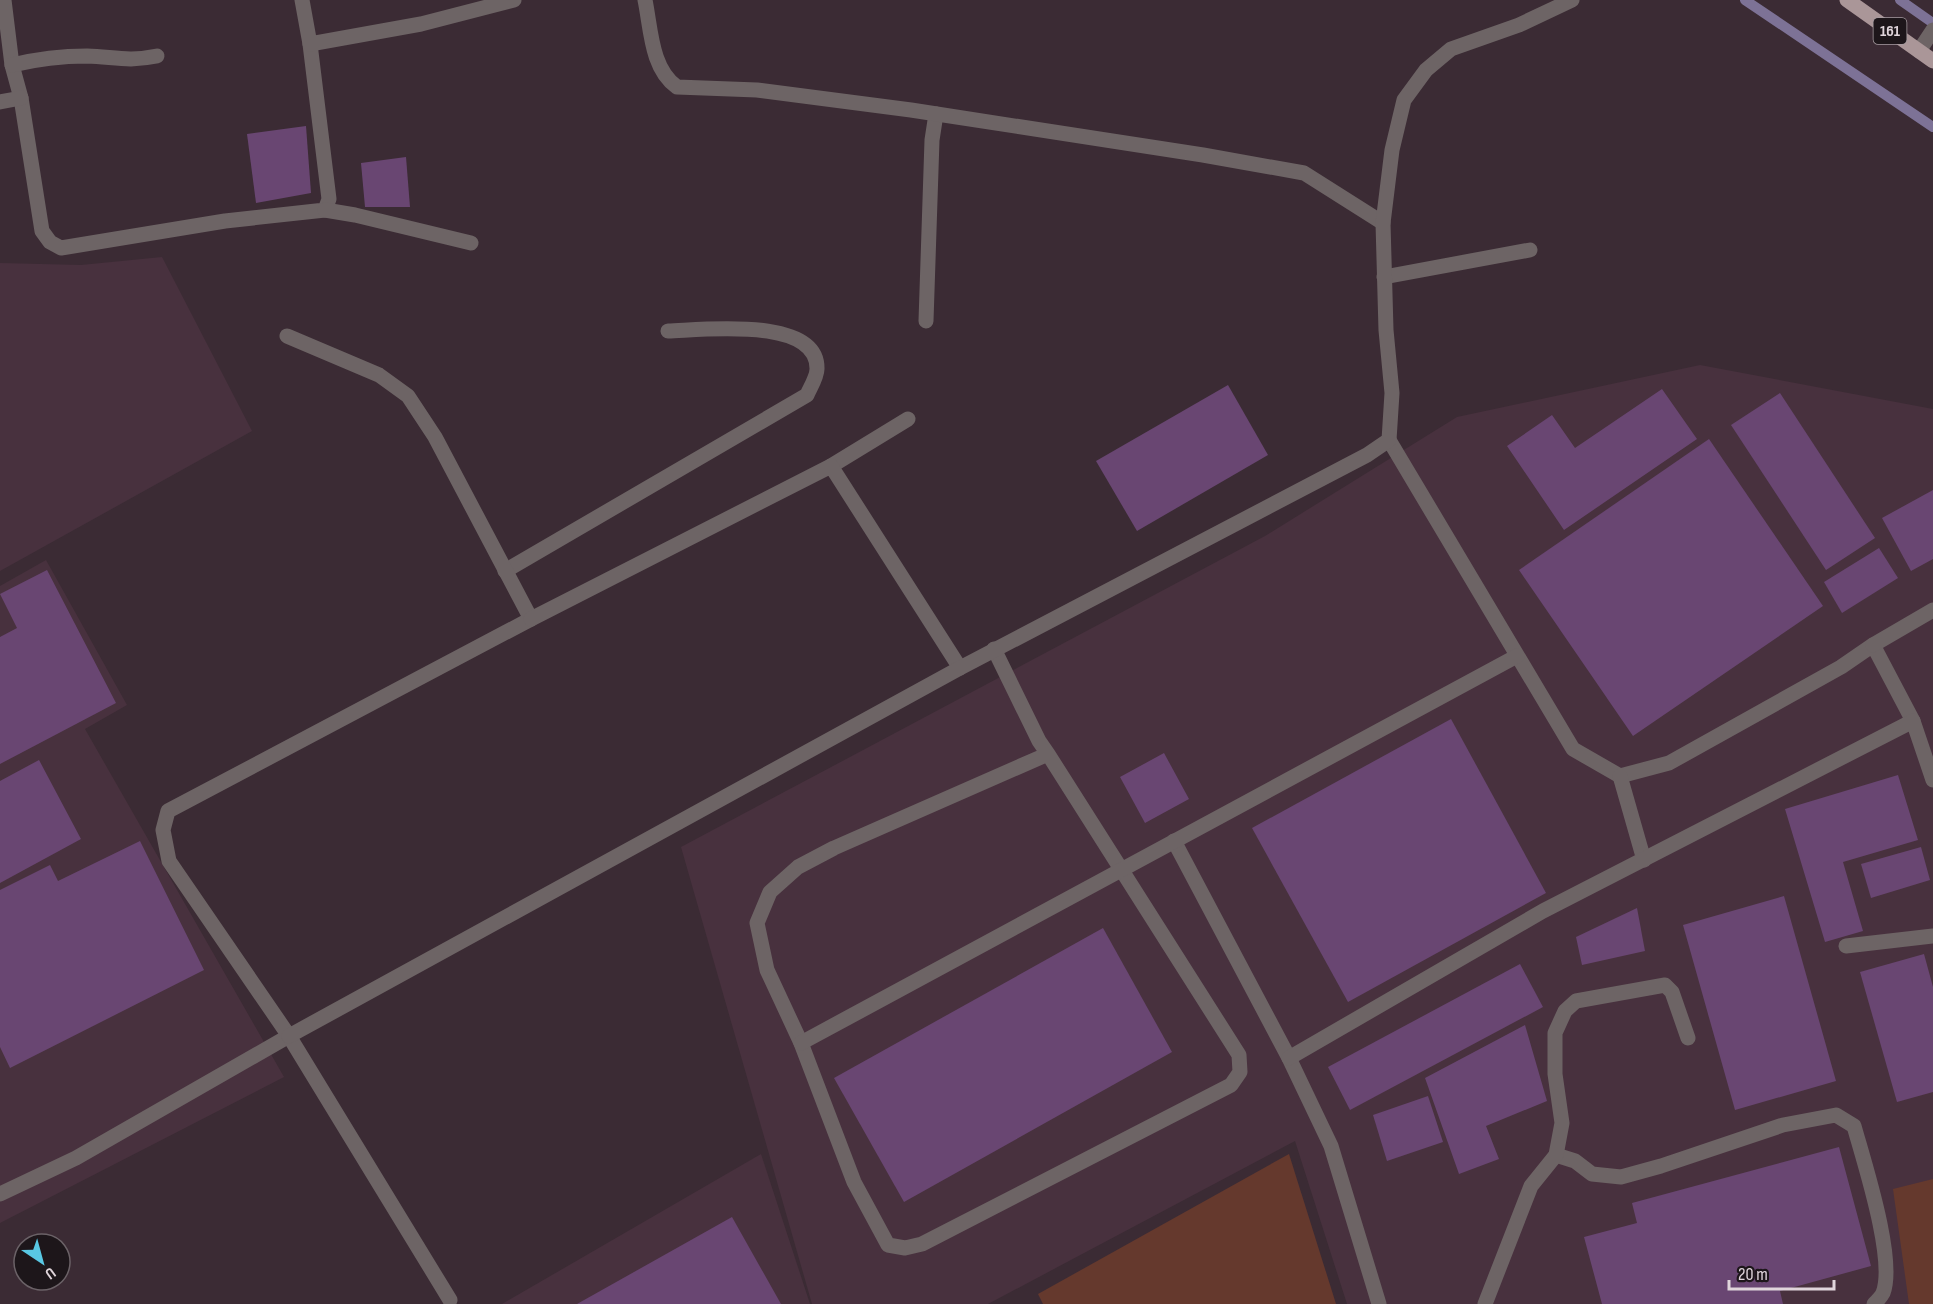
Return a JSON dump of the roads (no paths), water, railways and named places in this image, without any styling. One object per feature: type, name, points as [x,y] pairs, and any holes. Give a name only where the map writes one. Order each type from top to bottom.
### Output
[{"type":"main road","name":"161","points":[[1847,0],[1933,61]]},
{"type":"street","points":[[4,0],[12,65],[21,98],[42,231],[50,242],[61,248],[225,221],[325,210],[355,214],[471,243]]},
{"type":"street","points":[[302,0],[310,44],[329,199],[325,210]]},
{"type":"street","points":[[310,44],[421,24],[514,0]]},
{"type":"street","points":[[645,0],[659,67],[667,80],[677,87],[757,90],[1203,154],[1304,174],[1383,223]]},
{"type":"street","points":[[1572,0],[1519,25],[1451,49],[1426,70],[1404,100],[1392,150],[1383,223],[1384,277],[1392,393],[1389,440],[1573,750],[1620,776],[1669,763],[1841,667],[1873,645],[1933,610]]},
{"type":"street","points":[[1919,51],[1933,30]]},
{"type":"street","points":[[12,65],[47,57],[108,57],[131,62],[157,56]]},
{"type":"street","points":[[0,102],[21,98]]},
{"type":"street","points":[[926,321],[932,140],[936,114]]},
{"type":"street","points":[[1384,277],[1530,250]]},
{"type":"street","points":[[505,571],[807,395],[817,371],[814,353],[802,340],[758,329],[668,331]]},
{"type":"street","points":[[287,336],[379,375],[408,396],[435,437],[531,620]]},
{"type":"street","points":[[450,1300],[289,1036],[169,861],[163,830],[168,811],[531,620],[831,466],[908,419]]},
{"type":"street","points":[[0,1194],[76,1158],[289,1036],[994,649],[1367,454],[1389,440]]},
{"type":"street","points":[[831,466],[960,668]]},
{"type":"street","points":[[1873,645],[1913,721],[1933,780]]},
{"type":"street","points":[[994,649],[1038,741],[1048,754],[1239,1055],[1240,1072],[1230,1085],[922,1244],[905,1248],[888,1245],[854,1182],[801,1043],[767,970],[757,923],[770,892],[798,867],[834,848],[1048,754]]},
{"type":"street","points":[[801,1043],[1517,656]]},
{"type":"street","points":[[1288,1058],[1543,911],[1913,721]]},
{"type":"street","points":[[1620,776],[1644,860]]},
{"type":"street","points":[[1174,841],[1288,1058],[1331,1146],[1379,1304]]},
{"type":"street","points":[[1846,946],[1933,936]]},
{"type":"street","points":[[1485,1304],[1531,1186],[1556,1155],[1562,1123],[1555,1074],[1555,1034],[1564,1011],[1576,1001],[1665,985],[1672,992],[1688,1038]]},
{"type":"street","points":[[1556,1155],[1575,1161],[1592,1174],[1621,1176],[1661,1166],[1783,1125],[1836,1115],[1854,1126],[1872,1191],[1886,1267],[1883,1294],[1874,1304]]},
{"type":"waterway","points":[[1745,0],[1933,127]]},
{"type":"waterway","points":[[1900,0],[1930,21]]}]
